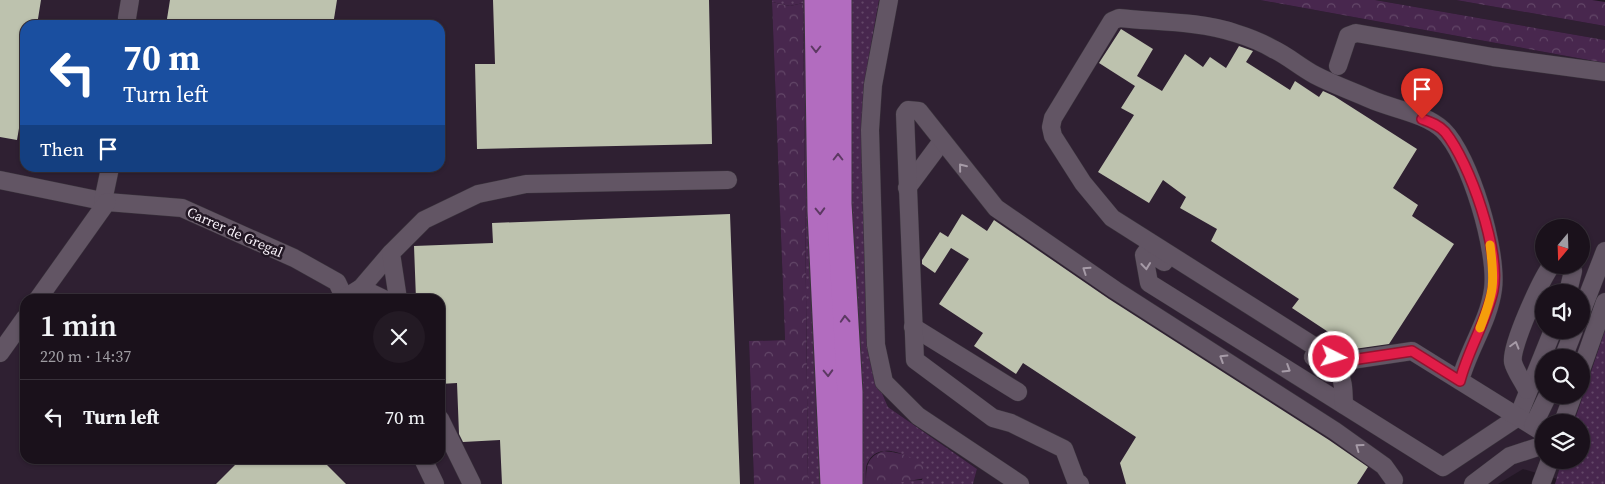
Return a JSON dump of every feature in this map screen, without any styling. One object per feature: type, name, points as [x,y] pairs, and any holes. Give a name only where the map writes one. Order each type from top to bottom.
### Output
[{"type":"highway","points":[[817,0],[820,211],[846,481]]},
{"type":"highway","points":[[839,0],[839,204],[850,392],[846,481]]},
{"type":"street","points":[[127,20],[130,0]]},
{"type":"street","points":[[890,0],[873,85],[870,130],[876,344],[884,382],[918,416],[1020,484]]},
{"type":"street","points":[[1460,381],[1466,360],[1488,307],[1493,290],[1494,272],[1490,243],[1471,177],[1444,131],[1433,123],[1379,103],[1314,75],[1274,49],[1233,32],[1194,25],[1119,18],[1112,21],[1053,118],[1052,126],[1053,136],[1083,183],[1112,218],[1325,354],[1345,361],[1412,351],[1535,428]]},
{"type":"street","points":[[1338,66],[1348,36],[1356,34],[1493,57],[1605,72]]},
{"type":"street","points":[[1080,484],[1076,481],[1064,449],[1011,423],[994,418],[923,368],[915,360],[904,114],[908,110],[919,111],[996,208],[1115,290],[1335,431],[1384,466],[1393,483]]},
{"type":"street","points":[[907,188],[942,140]]},
{"type":"street","points":[[41,294],[105,201],[109,172]]},
{"type":"street","name":"Carrer de Gregal","points":[[0,180],[105,201],[182,208],[294,258],[337,282],[343,294]]},
{"type":"street","points":[[351,294],[361,288],[391,253],[424,220],[478,194],[526,184],[728,180]]},
{"type":"street","points":[[1344,405],[1344,382],[1341,375],[1152,254],[1147,252],[1144,255],[1149,283],[1443,467],[1518,417],[1527,390],[1549,339]]},
{"type":"street","points":[[1590,290],[1605,252]]},
{"type":"street","points":[[391,253],[397,294]]},
{"type":"street","points":[[1527,390],[1513,364],[1512,351],[1520,330],[1548,274]]},
{"type":"street","points":[[361,288],[374,294]]},
{"type":"street","points":[[1588,349],[1605,302]]},
{"type":"street","points":[[0,353],[20,325]]},
{"type":"street","points":[[913,327],[1018,392]]},
{"type":"street","points":[[445,428],[472,484]]},
{"type":"street","points":[[1473,484],[1510,456],[1535,448]]},
{"type":"street","points":[[425,464],[435,484]]},
{"type":"street","points":[[1541,484],[1547,469]]},
{"type":"shaded area","points":[[0,0],[772,0],[785,340],[749,341],[754,484],[0,484]]},
{"type":"shaded area","points":[[879,0],[1260,0],[1605,63],[1605,330],[1590,375],[1590,349],[1535,349],[1535,404],[1580,404],[1577,414],[1535,414],[1535,469],[1560,469],[1557,479],[1523,469],[1498,484],[973,484],[977,469],[888,407],[873,372],[864,220],[864,85]]},
{"type":"shaded area","points":[[1375,0],[1456,0],[1605,26],[1605,40]]},
{"type":"green space","points":[[772,0],[879,0],[864,85],[864,220],[873,372],[888,407],[977,469],[973,484],[891,484],[899,481],[922,480],[925,469],[904,455],[887,451],[879,452],[872,456],[867,464],[866,484],[808,484],[803,3],[790,6],[772,2]]},
{"type":"green space","points":[[1260,0],[1375,0],[1605,40],[1605,63]]},
{"type":"green space","points":[[1456,0],[1592,0],[1605,2],[1605,26]]},
{"type":"green space","points":[[772,2],[790,6],[803,3],[808,484],[754,484],[749,341],[785,340]]},
{"type":"green space","points":[[1605,330],[1605,484],[1555,484],[1559,469],[1590,469],[1590,414],[1577,414],[1580,404],[1590,404],[1590,375]]},
{"type":"green space","points":[[884,451],[903,454],[914,459],[928,473],[926,478],[891,484],[866,484],[866,473],[870,459]]},
{"type":"building","points":[[0,0],[41,0],[38,20],[20,20],[20,122],[17,140],[0,137]]},
{"type":"building","points":[[170,0],[337,0],[334,20],[167,20]]},
{"type":"building","points":[[493,0],[709,0],[712,144],[477,149],[475,64],[495,64]]},
{"type":"building","points":[[1121,29],[1153,49],[1137,76],[1162,91],[1185,54],[1203,67],[1210,57],[1226,68],[1239,46],[1253,51],[1246,62],[1290,90],[1295,81],[1319,97],[1323,91],[1334,96],[1417,149],[1393,188],[1418,205],[1412,216],[1454,244],[1389,344],[1354,349],[1292,308],[1299,299],[1211,241],[1217,229],[1180,208],[1186,197],[1163,180],[1149,203],[1098,172],[1134,115],[1121,108],[1135,86],[1099,63]]},
{"type":"building","points":[[730,214],[740,484],[502,484],[500,440],[463,442],[459,434],[457,383],[445,384],[445,294],[416,294],[414,246],[493,243],[492,223]]},
{"type":"building","points":[[962,214],[987,231],[994,220],[1109,299],[1329,440],[1368,467],[1357,484],[1126,484],[1120,463],[1136,437],[1023,363],[1016,374],[974,346],[983,333],[939,304],[969,259],[951,248],[935,273],[922,264],[922,260],[940,232],[948,237]]},
{"type":"building","points":[[236,464],[326,464],[346,484],[216,484]]},
{"type":"slow traffic","points":[[1480,328],[1493,290],[1494,272],[1490,245]]},
{"type":"route","points":[[1334,357],[1345,361],[1412,351],[1460,381],[1466,360],[1488,307],[1493,290],[1494,272],[1490,243],[1471,177],[1444,131],[1433,123],[1422,119]]}]
